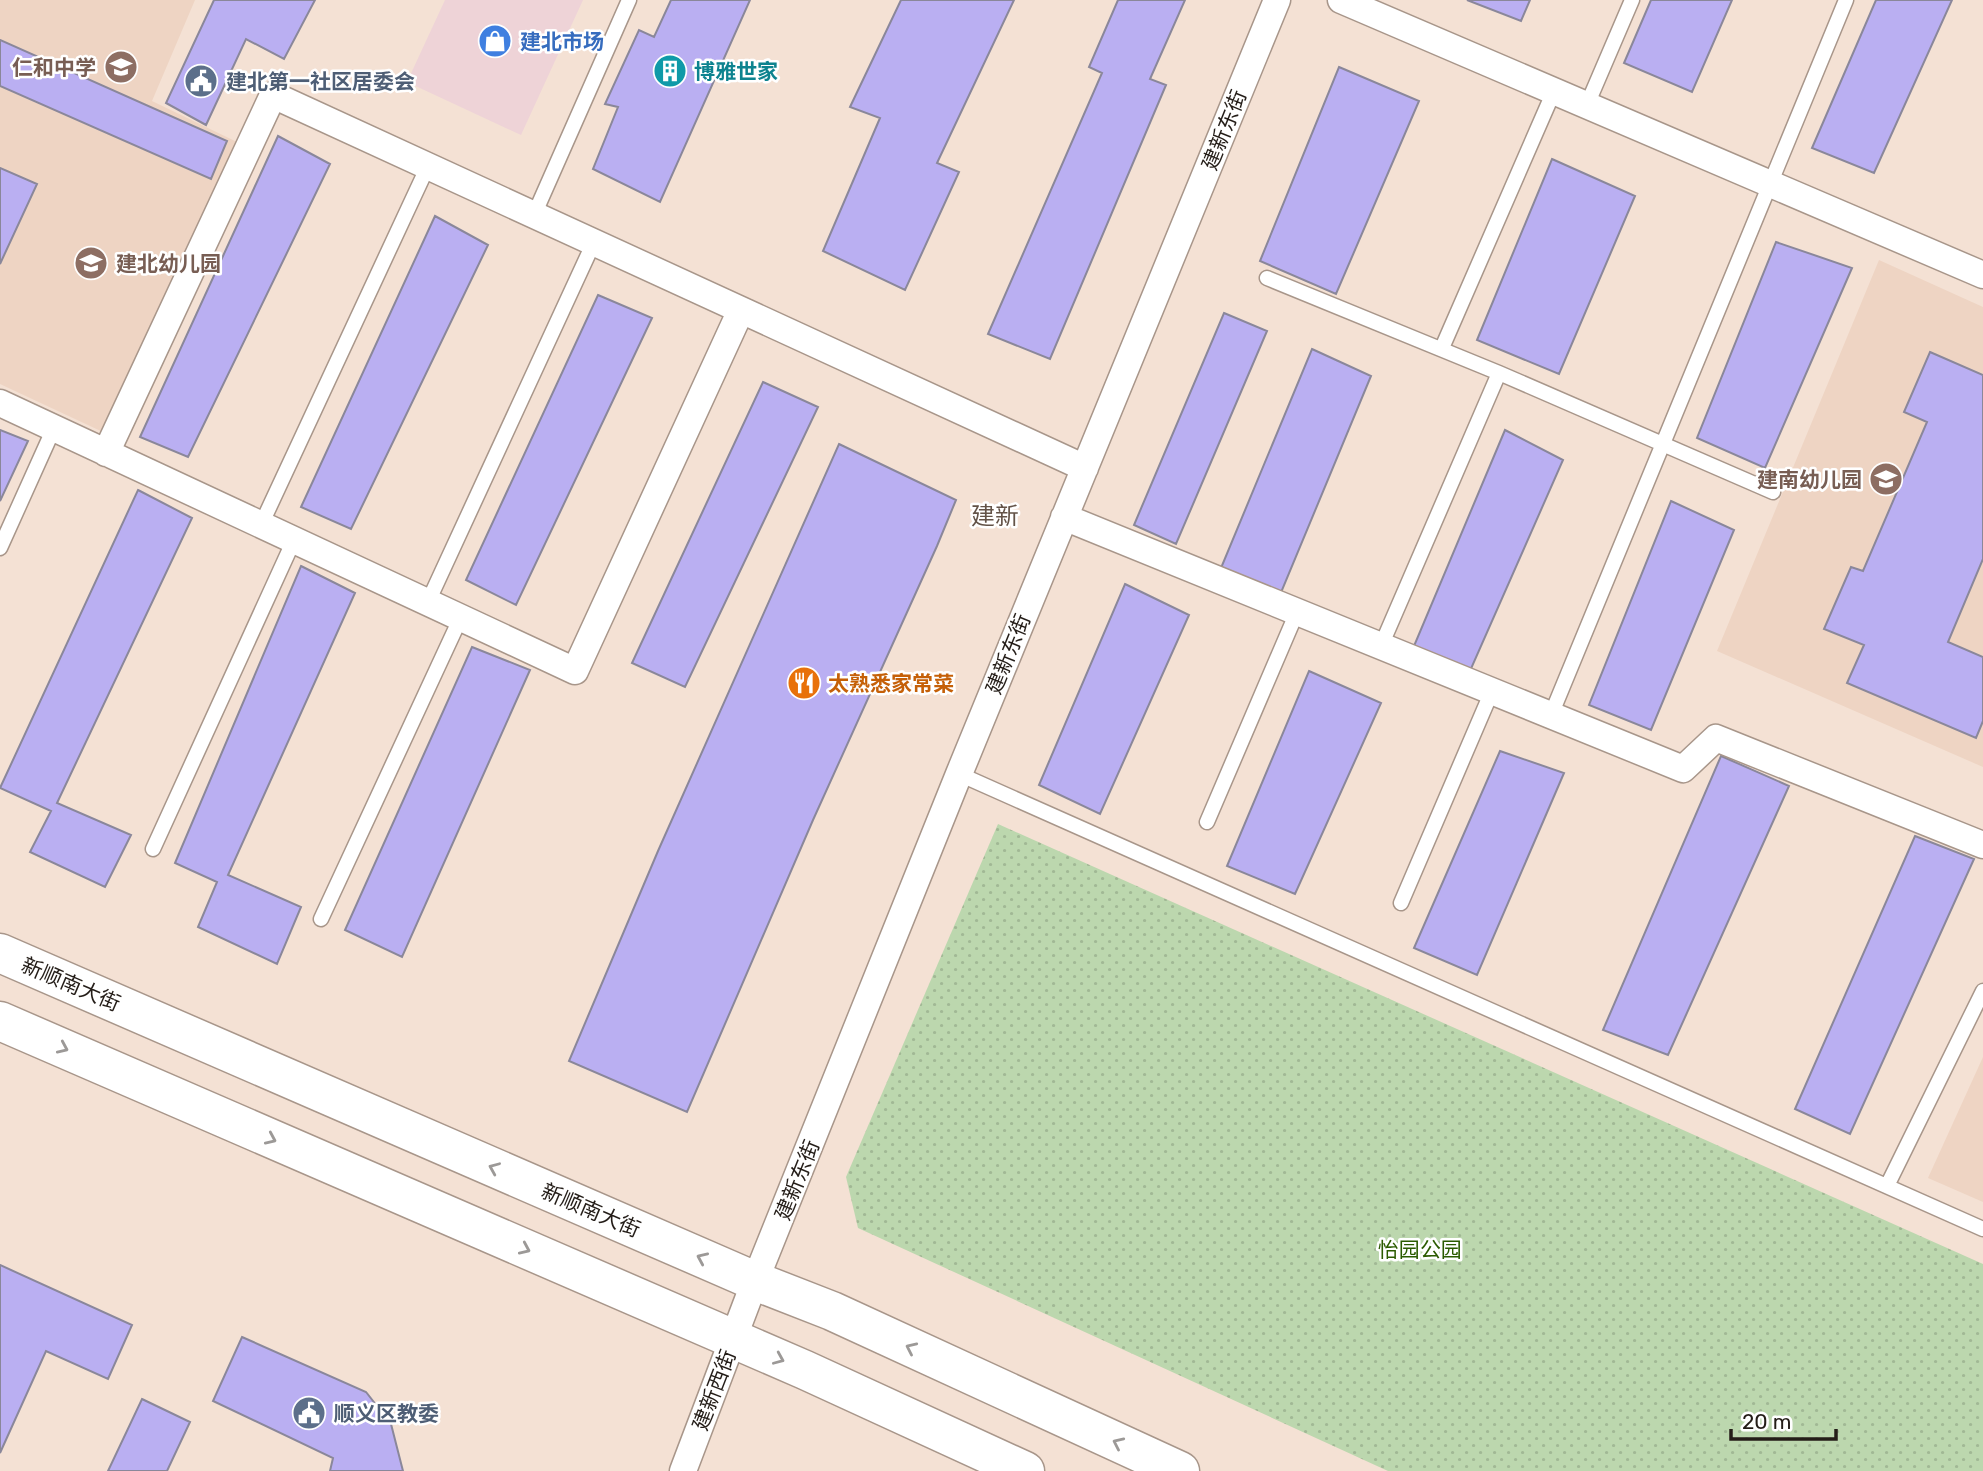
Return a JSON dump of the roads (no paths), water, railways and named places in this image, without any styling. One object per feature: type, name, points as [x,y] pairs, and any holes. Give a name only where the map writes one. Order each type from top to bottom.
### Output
[{"type":"main road","name":"新顺南大街","points":[[0,953],[745,1310],[1025,1471]]},
{"type":"main road","name":"新顺南大街","points":[[0,1021],[745,1310],[845,1317],[1180,1471]]},
{"type":"street","name":"建新东街","points":[[745,1310],[959,774],[1277,0]]},
{"type":"street","points":[[1341,0],[1983,275]]},
{"type":"street","points":[[106,453],[273,95],[1085,468]]},
{"type":"street","points":[[0,403],[575,671],[741,310]]},
{"type":"street","points":[[1064,517],[1683,769],[1716,738],[1983,845]]},
{"type":"street","name":"建新西街","points":[[683,1471],[745,1310]]},
{"type":"lane","points":[[534,215],[629,0]]},
{"type":"lane","points":[[1587,105],[1632,0]]},
{"type":"lane","points":[[1551,715],[1846,0]]},
{"type":"lane","points":[[1442,348],[1554,91]]},
{"type":"lane","points":[[261,525],[428,166]]},
{"type":"lane","points":[[428,602],[594,242]]},
{"type":"lane","points":[[1267,278],[1442,348],[1773,492]]},
{"type":"lane","points":[[1381,646],[1499,373]]},
{"type":"lane","points":[[0,548],[54,428]]},
{"type":"lane","points":[[153,849],[294,540]]},
{"type":"lane","points":[[1207,822],[1297,612]]},
{"type":"lane","points":[[321,919],[461,617]]},
{"type":"lane","points":[[1401,903],[1492,691]]},
{"type":"lane","points":[[959,774],[1983,1229]]},
{"type":"lane","points":[[1887,1186],[1983,991]]},
{"type":"place","name":"建北市场","points":[[495,41]]},
{"type":"place","name":"仁和中学","points":[[121,67]]},
{"type":"place","name":"博雅世家","points":[[670,71]]},
{"type":"place","name":"建北第一社区居委会","points":[[201,81]]},
{"type":"place","name":"建北幼儿园","points":[[91,263]]},
{"type":"place","name":"建南幼儿园","points":[[1886,479]]},
{"type":"place","name":"太熟悉家常菜","points":[[804,683]]},
{"type":"place","name":"顺义区教委","points":[[309,1413]]},
{"type":"district","name":"建新","points":[[995,516]]},
{"type":"park label","name":"怡园公园","points":[[1420,1249]]}]
